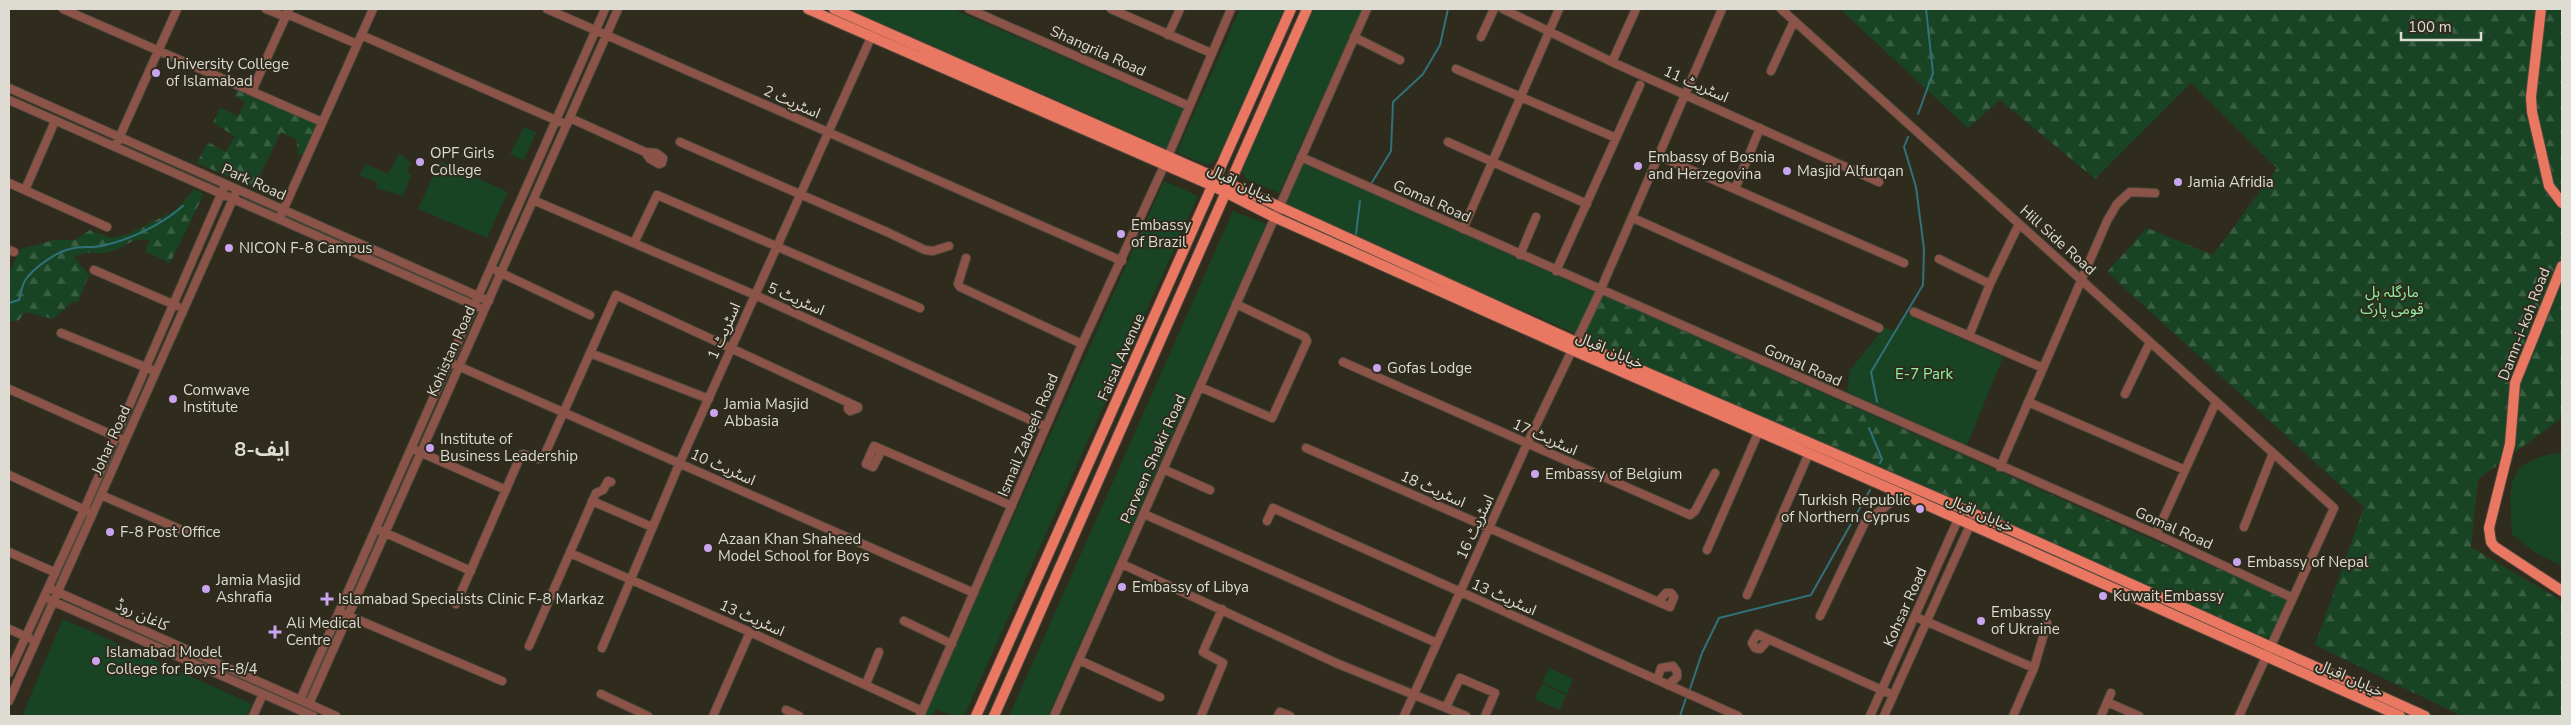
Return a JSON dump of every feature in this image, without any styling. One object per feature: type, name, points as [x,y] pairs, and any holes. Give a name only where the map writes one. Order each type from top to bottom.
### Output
[{"type":"main road","name":"خیابان اقبال","points":[[808,9],[873,32],[1168,156],[1196,174],[1276,212],[1808,453],[2400,716]]},
{"type":"main road","name":"خیابان اقبال","points":[[834,9],[873,32],[1164,166],[1196,174]]},
{"type":"main road","name":"Faisal Avenue","points":[[979,713],[1291,9]]},
{"type":"main road","name":"Faisal Avenue","points":[[993,715],[1307,9]]},
{"type":"main road","points":[[2541,9],[2531,97],[2532,112],[2549,186],[2562,203]]},
{"type":"main road","points":[[1200,215],[1204,193],[1196,174],[1213,167],[1225,157]]},
{"type":"main road","points":[[1213,223],[1229,204],[1252,200],[1239,179],[1239,162]]},
{"type":"main road","name":"Damn-i-koh Road","points":[[2562,266],[2515,383],[2510,444],[2489,528],[2491,542],[2495,547],[2562,591]]},
{"type":"main road","name":"خیابان اقبال","points":[[1574,346],[1975,514],[2139,590],[2425,716]]},
{"type":"street","points":[[63,9],[322,122]]},
{"type":"street","points":[[115,148],[177,9]]},
{"type":"street","points":[[266,9],[287,13],[357,44]]},
{"type":"street","points":[[279,220],[373,9]]},
{"type":"street","name":"اسٹریٹ 2","points":[[547,9],[596,28],[996,208],[1122,261]]},
{"type":"street","name":"Kohistan Road","points":[[309,704],[384,532],[441,380],[605,9]]},
{"type":"street","name":"Kohistan Road","points":[[300,700],[376,528],[415,450],[460,367],[618,9]]},
{"type":"street","name":"Shangrila Road","points":[[970,9],[1189,106]]},
{"type":"street","points":[[1111,9],[1211,53]]},
{"type":"street","points":[[1168,35],[1180,9]]},
{"type":"street","name":"Ismail Zabeeh Road","points":[[921,714],[1082,344],[1122,261],[1164,166],[1231,9]]},
{"type":"street","name":"Parveen Shakir Road","points":[[1054,716],[1367,9]]},
{"type":"street","points":[[1480,37],[1494,9]]},
{"type":"street","name":"اسٹریٹ 11","points":[[1503,9],[1612,62],[1879,182]]},
{"type":"street","points":[[1463,229],[1559,9]]},
{"type":"street","points":[[1612,62],[1636,9]]},
{"type":"street","points":[[1574,346],[1633,218],[1722,9]]},
{"type":"street","name":"Hill Side Road","points":[[1781,9],[2334,508],[2293,598]]},
{"type":"street","points":[[252,91],[287,13]]},
{"type":"street","points":[[1771,71],[1794,21]]},
{"type":"street","name":"اسٹریٹ 1","points":[[602,648],[680,462],[873,32]]},
{"type":"street","points":[[362,36],[556,120],[568,121],[645,152]]},
{"type":"street","points":[[1354,38],[1400,60]]},
{"type":"street","points":[[1456,69],[1616,138]]},
{"type":"street","points":[[1556,271],[1640,85]]},
{"type":"street","name":"Park Road","points":[[9,88],[121,136],[225,185],[489,301]]},
{"type":"street","name":"Park Road","points":[[9,100],[485,310]]},
{"type":"street","points":[[24,190],[56,121]]},
{"type":"street","points":[[1735,189],[1760,128]]},
{"type":"street","points":[[680,142],[917,248],[933,251],[949,246]]},
{"type":"street","points":[[1448,142],[1587,204]]},
{"type":"street","points":[[1659,156],[1904,264]]},
{"type":"street","name":"Gomal Road","points":[[1301,157],[2000,467],[2156,534],[2293,598]]},
{"type":"street","points":[[9,183],[106,227]]},
{"type":"street","name":"Johar Road","points":[[9,674],[47,587],[84,510],[225,185]]},
{"type":"street","name":"Johar Road","points":[[9,699],[237,190]]},
{"type":"street","points":[[2000,467],[2107,221],[2117,204],[2130,192],[2155,193]]},
{"type":"street","points":[[634,243],[657,195],[920,308]]},
{"type":"street","name":"اسٹریٹ 5","points":[[533,200],[755,295],[1046,427]]},
{"type":"street","points":[[1520,254],[1536,217]]},
{"type":"street","points":[[1633,218],[1879,328]]},
{"type":"street","points":[[1969,336],[1990,284],[2019,224]]},
{"type":"street","points":[[966,258],[960,278],[960,287],[1082,344]]},
{"type":"street","points":[[1939,259],[1990,284]]},
{"type":"street","points":[[490,268],[590,315]]},
{"type":"street","points":[[94,270],[184,309]]},
{"type":"street","points":[[456,604],[520,455],[523,454],[542,459],[616,295],[848,402]]},
{"type":"street","points":[[1200,387],[1272,418],[1307,339],[1236,304]]},
{"type":"street","points":[[1914,312],[2043,368]]},
{"type":"street","points":[[61,333],[156,372]]},
{"type":"street","points":[[2125,394],[2150,342]]},
{"type":"street","name":"اسٹریٹ 16","points":[[1404,716],[1527,444],[1574,346]]},
{"type":"street","points":[[590,353],[709,399]]},
{"type":"street","name":"اسٹریٹ 10","points":[[449,362],[680,462],[974,593]]},
{"type":"street","name":"اسٹریٹ 17","points":[[1343,362],[1690,515],[1695,512],[1715,473]]},
{"type":"street","points":[[441,380],[452,384]]},
{"type":"street","points":[[9,389],[125,441]]},
{"type":"street","points":[[2028,402],[2184,470]]},
{"type":"street","points":[[2156,534],[2216,402]]},
{"type":"street","points":[[1707,550],[1759,431]]},
{"type":"street","name":"اسٹریٹ 18","points":[[1306,448],[1658,602]]},
{"type":"street","points":[[415,450],[506,490]]},
{"type":"street","points":[[882,450],[1012,506]]},
{"type":"street","points":[[1747,595],[1808,453]]},
{"type":"street","points":[[2244,527],[2273,453]]},
{"type":"street","points":[[1164,468],[1210,490]]},
{"type":"street","points":[[9,475],[93,514]]},
{"type":"street","points":[[529,646],[596,493],[604,489],[608,481],[611,482]]},
{"type":"street","points":[[1820,616],[1864,522],[1902,494]]},
{"type":"street","points":[[101,495],[184,531]]},
{"type":"street","points":[[592,501],[652,528]]},
{"type":"street","name":"اسٹریٹ 13","points":[[1267,521],[1273,508],[1738,716]]},
{"type":"street","name":"Kohsar Road","points":[[1870,716],[1963,509]]},
{"type":"street","points":[[1144,514],[1437,642]]},
{"type":"street","name":"Kohsar Road","points":[[1884,716],[1975,514]]},
{"type":"street","points":[[376,528],[471,571]]},
{"type":"street","points":[[9,552],[54,572]]},
{"type":"street","name":"اسٹریٹ 13","points":[[570,553],[866,684],[921,714]]},
{"type":"street","points":[[1122,564],[1336,663],[1466,716]]},
{"type":"street","name":"کاغان روڈ","points":[[47,587],[336,716]]},
{"type":"street","name":"کاغان روڈ","points":[[43,597],[313,716]]},
{"type":"street","points":[[2239,716],[2293,598]]},
{"type":"street","points":[[91,618],[95,609]]},
{"type":"street","points":[[1201,716],[1223,663],[1204,654],[1203,651],[1222,609]]},
{"type":"street","points":[[339,612],[502,681]]},
{"type":"street","points":[[1916,617],[2034,668]]},
{"type":"street","points":[[904,621],[952,644]]},
{"type":"street","points":[[2016,715],[2034,668],[2047,623]]},
{"type":"street","points":[[9,629],[35,640]]},
{"type":"street","points":[[713,716],[750,632]]},
{"type":"street","points":[[1768,640],[1760,649],[1755,648],[1752,643],[1757,634],[1893,695]]},
{"type":"street","points":[[866,684],[879,652]]},
{"type":"street","points":[[201,667],[205,658]]},
{"type":"street","points":[[1079,660],[1160,697]]},
{"type":"street","points":[[1656,680],[1661,668],[1672,666],[1677,672],[1677,677],[1668,685]]},
{"type":"street","points":[[1446,707],[1460,678],[1495,693],[1485,716]]},
{"type":"street","points":[[253,716],[263,694]]},
{"type":"street","points":[[601,694],[648,716]]},
{"type":"street","points":[[2101,716],[2111,694]]},
{"type":"street","points":[[2108,702],[2139,716]]},
{"type":"street","points":[[786,710],[799,716]]},
{"type":"street","points":[[1279,714],[1290,716]]},
{"type":"green space","points":[[849,9],[953,9],[1183,109],[1167,149]]},
{"type":"green space","points":[[1240,9],[1284,9],[1220,155],[1213,162],[1206,165],[1177,152]]},
{"type":"green space","points":[[1313,9],[1362,9],[1279,193],[1245,178],[1242,171]]},
{"type":"green space","name":"مارگلہ ہل قومی پارک","points":[[1840,9],[2562,9],[2562,418],[2478,479],[2471,547],[2562,601],[2562,716],[2462,716],[2315,645],[2364,507],[2107,272],[2147,228],[2213,255],[2277,168],[2191,83],[2095,179],[2000,100],[1968,128]]},
{"type":"green space","points":[[238,87],[318,124],[303,156],[297,153],[297,140],[281,132],[254,188],[197,163],[208,142],[226,152],[235,136],[213,123],[220,108],[238,116],[245,102],[235,96]]},
{"type":"green space","points":[[524,127],[536,133],[524,160],[510,154]]},
{"type":"green space","points":[[399,153],[411,163],[407,172],[411,175],[403,196],[376,188],[378,183],[359,175],[366,164],[388,174]]},
{"type":"green space","points":[[440,161],[508,192],[487,238],[418,209]]},
{"type":"green space","points":[[1304,163],[1596,293],[1577,334],[1285,207]]},
{"type":"green space","points":[[1164,181],[1198,196],[964,716],[952,716],[936,709],[932,716],[924,716]]},
{"type":"green space","points":[[194,189],[204,194],[170,263],[145,251],[150,240],[143,239],[133,241],[109,252],[78,255],[74,257],[89,275],[78,302],[72,302],[53,319],[25,312],[19,320],[9,322],[9,272],[21,249],[54,240],[75,240],[90,230],[111,238],[128,234],[176,210]]},
{"type":"green space","points":[[1233,211],[1266,224],[1048,716],[1009,716]]},
{"type":"green space","points":[[1602,295],[2288,600],[2272,637],[2261,637],[1582,338]]},
{"type":"green space","name":"E-7 Park","points":[[1907,314],[2003,357],[1967,445],[1847,392],[1850,370],[1885,327],[1896,332]]},
{"type":"green space","points":[[2562,452],[2562,566],[2536,553],[2512,534],[2511,489],[2519,469],[2543,456]]},
{"type":"green space","name":"Islamabad Model College for Boys F-8/4","points":[[63,619],[252,704],[246,716],[22,716]]},
{"type":"green space","points":[[1549,668],[1573,679],[1567,694],[1542,682]]},
{"type":"green space","points":[[1542,684],[1566,695],[1560,710],[1535,699]]},
{"type":"waterway","points":[[1371,184],[1391,151],[1393,102],[1423,74],[1440,45],[1448,9]]},
{"type":"waterway","points":[[1918,114],[1933,73],[1926,9]]},
{"type":"waterway","points":[[1877,402],[1871,372],[1923,285],[1924,249],[1916,187],[1904,147],[1908,137]]},
{"type":"waterway","points":[[1356,234],[1360,201]]},
{"type":"waterway","points":[[9,303],[19,300],[26,279],[52,257],[70,249],[101,246],[134,236],[165,219],[183,206]]},
{"type":"waterway","points":[[1869,428],[1882,459],[1880,463]]},
{"type":"waterway","points":[[1690,689],[1702,653],[1719,618],[1811,595],[1870,490]]},
{"type":"waterway","points":[[1680,716],[1686,698]]},
{"type":"place","name":"University College of Islamabad","points":[[156,73]]},
{"type":"place","name":"OPF Girls College","points":[[420,162]]},
{"type":"place","name":"Embassy of Bosnia and Herzegovina","points":[[1638,166]]},
{"type":"place","name":"Masjid Alfurqan","points":[[1787,171]]},
{"type":"place","name":"Jamia Afridia","points":[[2178,182]]},
{"type":"place","name":"Embassy of Brazil","points":[[1121,234]]},
{"type":"place","name":"NICON F-8 Campus","points":[[229,248]]},
{"type":"place","name":"Gofas Lodge","points":[[1377,368]]},
{"type":"place","name":"Comwave Institute","points":[[173,399]]},
{"type":"place","name":"Jamia Masjid Abbasia","points":[[714,413]]},
{"type":"place","name":"Institute of Business Leadership","points":[[430,448]]},
{"type":"place","name":"Embassy of Belgium","points":[[1535,474]]},
{"type":"place","name":"Turkish Republic of Northern Cyprus","points":[[1920,509]]},
{"type":"place","name":"F-8 Post Office","points":[[110,532]]},
{"type":"place","name":"Azaan Khan Shaheed Model School for Boys","points":[[708,548]]},
{"type":"place","name":"Embassy of Nepal","points":[[2237,562]]},
{"type":"place","name":"Embassy of Libya","points":[[1122,587]]},
{"type":"place","name":"Jamia Masjid Ashrafia","points":[[206,589]]},
{"type":"place","name":"Kuwait Embassy","points":[[2103,596]]},
{"type":"place","name":"Islamabad Specialists Clinic F-8 Markaz","points":[[327,599]]},
{"type":"place","name":"Embassy of Ukraine","points":[[1981,621]]},
{"type":"place","name":"Ali Medical Centre","points":[[275,632]]},
{"type":"place","name":"Islamabad Model College for Boys F-8/4","points":[[96,661]]},
{"type":"district","name":"ایف-8","points":[[262,449]]}]
